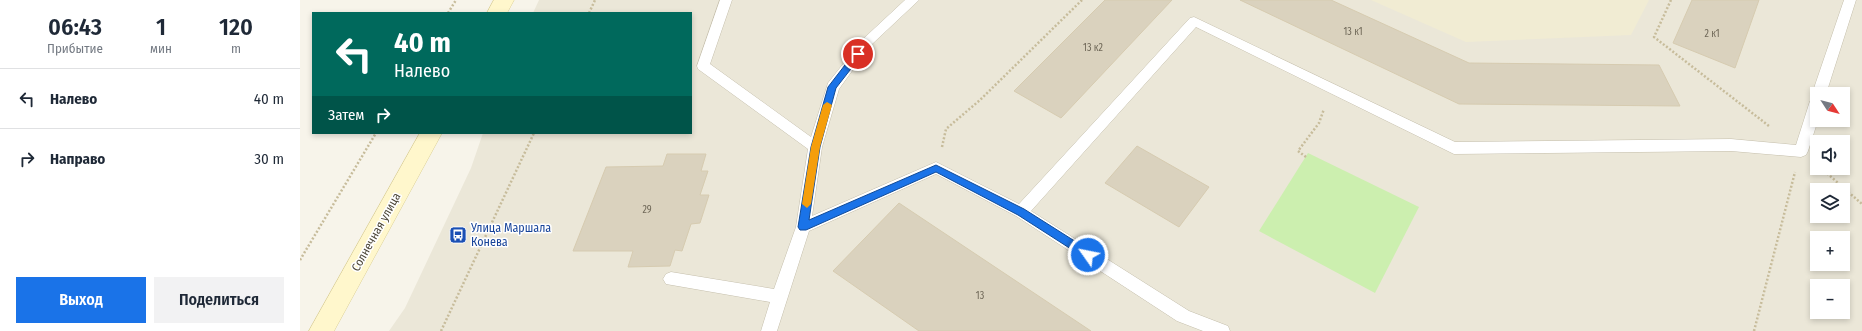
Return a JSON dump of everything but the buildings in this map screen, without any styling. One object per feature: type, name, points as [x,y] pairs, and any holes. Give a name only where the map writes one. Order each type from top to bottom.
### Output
[{"type":"main road","points":[[498,12],[504,0]]},
{"type":"main road","name":"Солнечная улица","points":[[321,331],[430,134]]},
{"type":"lane","points":[[726,0],[703,66],[815,147]]},
{"type":"lane","points":[[769,331],[778,297],[803,227],[815,147],[832,87],[866,43],[913,0]]},
{"type":"lane","points":[[1821,87],[1850,0]]},
{"type":"lane","points":[[1021,212],[1194,21],[1454,148],[1731,145],[1801,151],[1810,123]]},
{"type":"lane","points":[[803,227],[936,168],[1021,212],[1183,316],[1222,331]]},
{"type":"lane","points":[[671,279],[778,297]]},
{"type":"path","points":[[449,12],[456,0]]},
{"type":"path","points":[[589,12],[595,0]]},
{"type":"path","points":[[936,168],[946,129],[980,100],[1082,0]]},
{"type":"path","points":[[1671,0],[1654,37],[1801,151],[1754,331]]},
{"type":"path","points":[[1306,156],[1298,152],[1319,123],[1332,88]]},
{"type":"path","points":[[300,260],[375,134]]},
{"type":"path","points":[[441,331],[472,262],[534,134]]},
{"type":"path","points":[[1829,175],[1862,204]]},
{"type":"shaded area","points":[[539,0],[1862,0],[1862,331],[389,331],[405,308],[471,168],[483,134],[692,134],[692,12],[533,12]]},
{"type":"shaded area","points":[[1371,0],[1649,0],[1631,35],[1466,42]]},
{"type":"green space","points":[[1308,153],[1419,207],[1375,293],[1259,231]]},
{"type":"slow traffic","points":[[807,204],[815,147],[827,105]]},
{"type":"place","name":"Улица Маршала Конева","points":[[458,235]]},
{"type":"route","points":[[858,54],[832,87],[815,147],[803,227],[936,168],[1021,212],[1088,255]]}]
